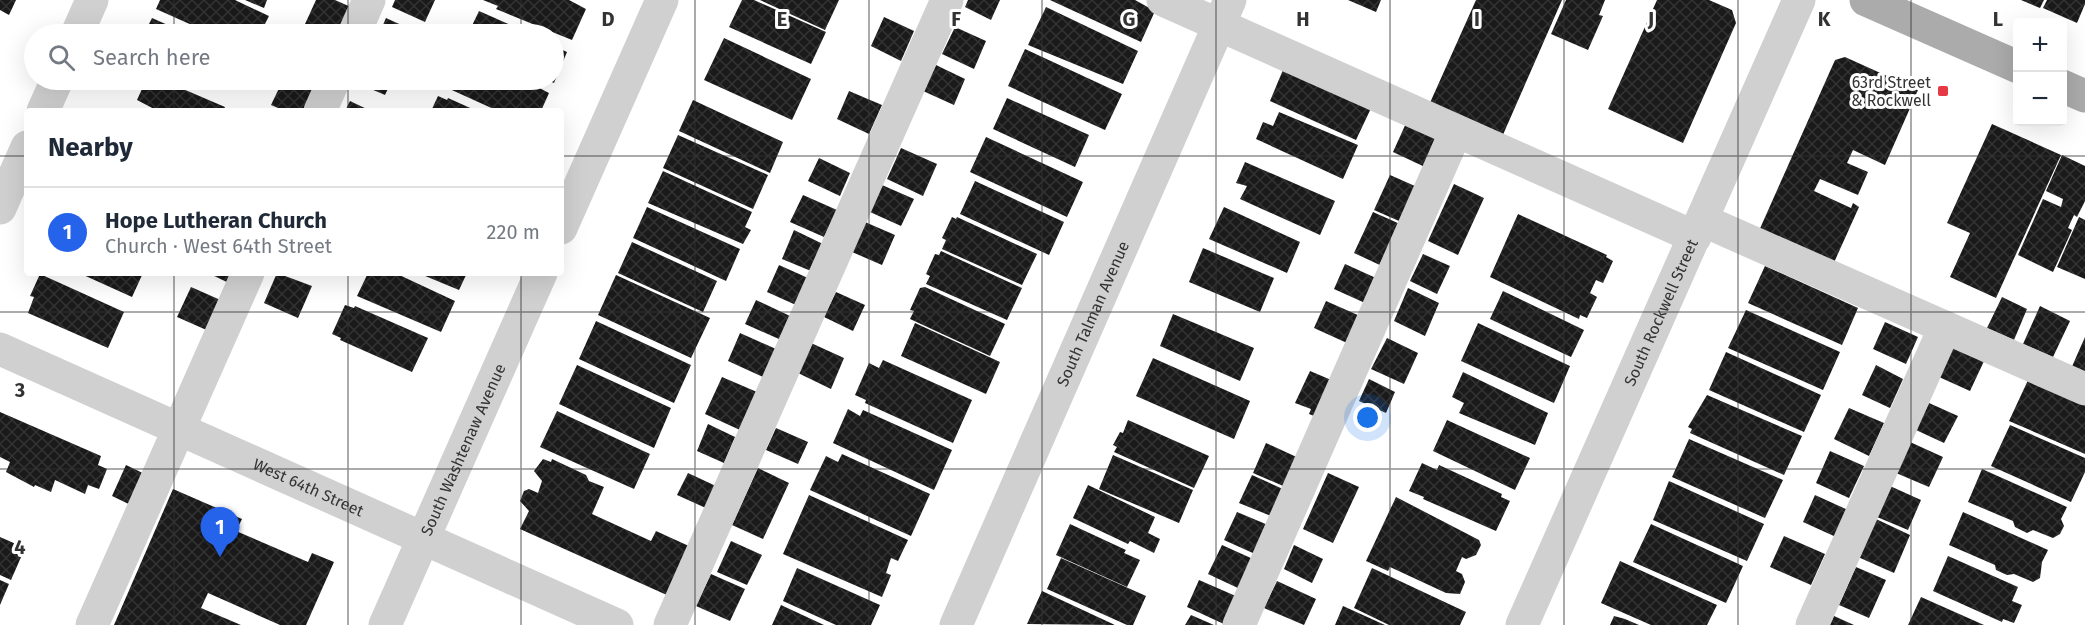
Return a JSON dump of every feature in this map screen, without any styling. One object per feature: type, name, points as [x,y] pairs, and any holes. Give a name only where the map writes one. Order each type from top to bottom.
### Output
[{"type":"main road","points":[[1866,0],[2013,64]]},
{"type":"main road","points":[[2067,88],[2085,96]]},
{"type":"street","points":[[81,24],[92,0]]},
{"type":"street","points":[[358,24],[369,0]]},
{"type":"street","points":[[564,221],[662,0]]},
{"type":"street","points":[[670,625],[947,0]]},
{"type":"street","points":[[1163,0],[1225,12],[1456,131],[1945,327],[2085,389]]},
{"type":"street","name":"South Rockwell Street","points":[[1522,625],[1799,0]]},
{"type":"street","name":"South Talman Avenue","points":[[956,625],[1225,12]]},
{"type":"street","points":[[44,108],[52,90]]},
{"type":"street","points":[[321,108],[329,90]]},
{"type":"street","points":[[1239,625],[1456,131]]},
{"type":"street","points":[[0,208],[24,154]]},
{"type":"street","points":[[92,625],[247,276]]},
{"type":"street","name":"South Washtenaw Avenue","points":[[385,625],[540,276]]},
{"type":"street","points":[[1812,625],[1945,327]]},
{"type":"street","name":"West 64th Street","points":[[0,350],[617,625]]},
{"type":"building","points":[[0,0],[16,0],[9,15],[0,10]]},
{"type":"building","points":[[160,0],[235,0],[269,16],[265,24],[190,24],[156,9]]},
{"type":"building","points":[[245,0],[267,0],[264,8]]},
{"type":"building","points":[[316,0],[335,0],[353,8],[346,24],[305,24]]},
{"type":"building","points":[[395,0],[435,0],[425,22],[392,7]]},
{"type":"building","points":[[483,0],[569,0],[586,9],[572,40],[564,37],[564,24],[533,24],[496,9],[498,6]]},
{"type":"building","points":[[742,0],[754,0],[826,32],[811,64],[729,27]]},
{"type":"building","points":[[760,0],[839,0],[825,30]]},
{"type":"building","points":[[968,0],[1000,0],[991,20],[965,7]]},
{"type":"building","points":[[1050,0],[1135,0],[1155,11],[1141,42]]},
{"type":"building","points":[[1348,0],[1381,0],[1376,12]]},
{"type":"building","points":[[1476,0],[1562,0],[1502,137],[1429,105]]},
{"type":"building","points":[[1566,0],[1605,0],[1599,15],[1603,16],[1588,50],[1551,34]]},
{"type":"building","points":[[1657,0],[1709,0],[1732,10],[1736,23],[1683,143],[1608,109]]},
{"type":"building","points":[[2021,0],[2044,0],[2040,8]]},
{"type":"building","points":[[2047,0],[2085,0],[2077,23],[2043,8]]},
{"type":"building","points":[[1046,7],[1138,51],[1123,84],[1028,45]]},
{"type":"building","points":[[479,11],[508,24],[473,24]]},
{"type":"building","points":[[884,17],[914,31],[901,61],[871,46]]},
{"type":"building","points":[[152,18],[166,24],[149,24]]},
{"type":"building","points":[[386,18],[399,24],[383,24]]},
{"type":"building","points":[[955,27],[986,41],[974,69],[942,54]]},
{"type":"building","points":[[724,38],[811,79],[792,120],[704,80]]},
{"type":"building","points":[[1025,49],[1122,94],[1105,130],[1008,86]]},
{"type":"building","points":[[1845,57],[1918,90],[1885,165],[1853,150],[1847,163],[1868,172],[1858,195],[1820,179],[1814,191],[1851,208],[1853,203],[1859,207],[1832,267],[1758,233],[1835,60]]},
{"type":"building","points":[[936,65],[965,79],[954,105],[923,91]]},
{"type":"building","points":[[1285,65],[1373,104],[1356,140],[1270,101]]},
{"type":"building","points":[[142,90],[185,90],[225,107],[152,108],[137,100]]},
{"type":"building","points":[[278,90],[321,92],[314,108],[278,108],[271,105]]},
{"type":"building","points":[[373,90],[387,90],[385,95]]},
{"type":"building","points":[[452,90],[543,90],[549,93],[542,108],[491,108]]},
{"type":"building","points":[[849,91],[882,105],[869,134],[837,119]]},
{"type":"building","points":[[438,96],[470,108],[432,108]]},
{"type":"building","points":[[1007,98],[1089,135],[1075,167],[993,129]]},
{"type":"building","points":[[693,100],[783,142],[770,173],[679,131]]},
{"type":"building","points":[[350,101],[365,108],[346,108]]},
{"type":"building","points":[[1279,112],[1358,145],[1343,179],[1256,139],[1263,122],[1273,126]]},
{"type":"building","points":[[1407,121],[1441,136],[1427,168],[1393,152]]},
{"type":"building","points":[[1992,124],[2061,155],[1996,298],[1950,277],[1970,233],[1947,223]]},
{"type":"building","points":[[678,135],[768,175],[753,209],[663,168]]},
{"type":"building","points":[[986,137],[1083,182],[1067,217],[970,172]]},
{"type":"building","points":[[901,148],[937,164],[923,196],[887,179]]},
{"type":"building","points":[[2062,155],[2085,166],[2085,201],[2077,217],[2074,215],[2068,228],[2072,230],[2053,272],[2018,255],[2043,199],[2061,207],[2063,199],[2046,191]]},
{"type":"building","points":[[819,158],[850,173],[840,196],[808,181]]},
{"type":"building","points":[[1245,162],[1335,201],[1320,235],[1240,199],[1247,186],[1236,183]]},
{"type":"building","points":[[663,171],[752,212],[745,227],[751,230],[743,244],[648,203]]},
{"type":"building","points":[[1390,175],[1424,190],[1408,225],[1374,210]]},
{"type":"building","points":[[975,181],[1064,222],[1049,255],[960,214]]},
{"type":"building","points":[[1454,184],[1484,198],[1458,255],[1428,241]]},
{"type":"building","points":[[882,185],[914,199],[901,226],[870,212]]},
{"type":"building","points":[[803,195],[837,210],[824,237],[790,222]]},
{"type":"building","points":[[647,207],[740,249],[726,281],[633,238]]},
{"type":"building","points":[[1224,207],[1300,242],[1287,273],[1209,239]]},
{"type":"building","points":[[1373,212],[1400,224],[1382,266],[1354,253]]},
{"type":"building","points":[[1518,214],[1607,255],[1606,257],[1613,261],[1603,283],[1596,280],[1590,293],[1597,297],[1587,318],[1580,315],[1579,319],[1490,277]]},
{"type":"building","points":[[952,217],[956,219],[957,217],[1037,254],[1022,285],[942,249],[946,240],[942,238]]},
{"type":"building","points":[[2079,217],[2085,220],[2085,279],[2057,267]]},
{"type":"building","points":[[865,222],[895,235],[882,265],[852,252]]},
{"type":"building","points":[[794,230],[823,244],[811,271],[782,259]]},
{"type":"building","points":[[632,242],[717,281],[703,312],[618,273]]},
{"type":"building","points":[[1203,248],[1274,278],[1260,312],[1189,282]]},
{"type":"building","points":[[941,251],[1022,288],[1007,320],[926,284],[930,276],[926,274],[935,254],[939,255]]},
{"type":"building","points":[[1423,254],[1450,266],[1437,294],[1410,281]]},
{"type":"building","points":[[1345,264],[1376,278],[1365,303],[1334,289]]},
{"type":"building","points":[[779,265],[808,278],[796,305],[767,292]]},
{"type":"building","points":[[1765,266],[1858,308],[1842,345],[1748,303]]},
{"type":"building","points":[[616,275],[710,318],[691,358],[598,315]]},
{"type":"building","points":[[39,276],[44,276],[124,312],[108,348],[28,313],[34,297],[30,296]]},
{"type":"building","points":[[86,276],[142,276],[132,297]]},
{"type":"building","points":[[214,276],[239,276],[235,286]]},
{"type":"building","points":[[276,276],[285,276],[312,286],[298,318],[264,303]]},
{"type":"building","points":[[367,276],[401,276],[455,301],[441,332],[357,296]]},
{"type":"building","points":[[425,276],[466,276],[459,290]]},
{"type":"building","points":[[191,287],[225,302],[211,332],[177,317]]},
{"type":"building","points":[[925,287],[1005,324],[990,356],[910,319],[914,311],[910,310],[920,288]]},
{"type":"building","points":[[1408,288],[1439,303],[1425,336],[1394,321]]},
{"type":"building","points":[[1503,291],[1584,330],[1571,357],[1490,319]]},
{"type":"building","points":[[836,292],[865,305],[853,331],[824,317]]},
{"type":"building","points":[[2002,297],[2027,309],[2014,340],[1987,328]]},
{"type":"building","points":[[756,300],[790,316],[779,339],[745,324]]},
{"type":"building","points":[[1326,301],[1360,316],[1347,343],[1314,328]]},
{"type":"building","points":[[345,305],[354,308],[355,306],[428,338],[412,372],[340,340],[341,338],[332,334]]},
{"type":"building","points":[[2040,306],[2070,321],[2053,357],[2023,344]]},
{"type":"building","points":[[1746,310],[1840,352],[1823,390],[1728,348]]},
{"type":"building","points":[[1173,314],[1254,348],[1240,381],[1160,346]]},
{"type":"building","points":[[596,321],[691,365],[674,403],[579,359]]},
{"type":"building","points":[[1885,322],[1918,337],[1906,364],[1873,349]]},
{"type":"building","points":[[915,323],[1000,362],[986,394],[901,356]]},
{"type":"building","points":[[1478,323],[1570,366],[1554,403],[1461,361]]},
{"type":"building","points":[[740,333],[776,349],[763,377],[728,361]]},
{"type":"building","points":[[2085,337],[2085,378],[2070,371]]},
{"type":"building","points":[[1387,338],[1418,353],[1404,384],[1371,369]]},
{"type":"building","points":[[811,343],[844,358],[831,389],[798,373]]},
{"type":"building","points":[[1954,346],[1985,359],[1970,391],[1939,377]]},
{"type":"building","points":[[1726,352],[1821,395],[1804,432],[1709,390]]},
{"type":"building","points":[[1153,358],[1250,401],[1234,439],[1136,396]]},
{"type":"building","points":[[883,360],[972,400],[953,443],[865,403],[866,400],[855,395],[869,363],[879,368]]},
{"type":"building","points":[[577,365],[671,408],[654,448],[559,404]]},
{"type":"building","points":[[1876,365],[1903,379],[1890,408],[1862,395]]},
{"type":"building","points":[[1310,371],[1336,382],[1319,418],[1309,414],[1311,409],[1295,403]]},
{"type":"building","points":[[1463,372],[1548,413],[1535,445],[1459,413],[1464,403],[1452,397]]},
{"type":"building","points":[[722,377],[757,392],[740,430],[705,414]]},
{"type":"building","points":[[2029,378],[2085,403],[2085,454],[2009,421]]},
{"type":"building","points":[[1369,379],[1395,392],[1386,413],[1359,401]]},
{"type":"building","points":[[1707,395],[1802,436],[1784,475],[1690,433],[1692,429],[1688,427]]},
{"type":"building","points":[[1929,403],[1958,416],[1944,443],[1916,430]]},
{"type":"building","points":[[1849,408],[1884,423],[1869,456],[1834,439]]},
{"type":"building","points":[[848,409],[860,416],[863,410],[952,450],[934,490],[833,443]]},
{"type":"building","points":[[557,411],[650,454],[634,489],[540,447]]},
{"type":"building","points":[[0,412],[101,456],[98,465],[107,469],[99,489],[88,485],[85,494],[55,480],[51,492],[35,485],[34,487],[6,472],[10,462],[0,457]]},
{"type":"building","points":[[1128,420],[1209,456],[1194,488],[1114,452],[1117,447],[1113,445],[1120,432],[1123,433]]},
{"type":"building","points":[[1447,420],[1530,458],[1515,490],[1433,451]]},
{"type":"building","points":[[708,424],[735,437],[724,463],[697,451]]},
{"type":"building","points":[[2010,425],[2085,458],[2085,472],[2071,502],[1991,466]]},
{"type":"building","points":[[776,428],[808,442],[798,464],[766,450]]},
{"type":"building","points":[[1689,439],[1783,480],[1765,518],[1672,477]]},
{"type":"building","points":[[1910,442],[1943,457],[1929,487],[1896,473]]},
{"type":"building","points":[[1266,443],[1303,460],[1290,489],[1253,473]]},
{"type":"building","points":[[1830,451],[1864,466],[1849,498],[1816,483]]},
{"type":"building","points":[[842,454],[930,494],[911,536],[810,490],[826,456],[838,462]]},
{"type":"building","points":[[1113,455],[1193,490],[1179,523],[1099,489]]},
{"type":"building","points":[[543,459],[551,462],[552,459],[586,475],[589,481],[604,487],[592,514],[651,541],[656,531],[691,547],[669,596],[520,529],[529,511],[520,501],[524,491],[529,489],[538,493],[542,481],[534,471]]},
{"type":"building","points":[[1422,463],[1437,470],[1439,465],[1502,494],[1501,497],[1510,501],[1496,531],[1409,491]]},
{"type":"building","points":[[126,465],[151,477],[137,508],[112,496]]},
{"type":"building","points":[[758,468],[789,483],[763,539],[732,525]]},
{"type":"building","points":[[1982,469],[2067,507],[2061,519],[2064,526],[2060,534],[2053,538],[2033,530],[2027,533],[2015,527],[2013,521],[1968,502]]},
{"type":"building","points":[[688,473],[718,487],[708,509],[677,495]]},
{"type":"building","points":[[1328,473],[1359,487],[1333,543],[1303,529]]},
{"type":"building","points":[[1252,475],[1283,489],[1271,516],[1239,503]]},
{"type":"building","points":[[1669,481],[1764,524],[1747,561],[1653,520]]},
{"type":"building","points":[[1088,485],[1155,517],[1148,533],[1160,539],[1154,553],[1130,541],[1128,544],[1073,518]]},
{"type":"building","points":[[1890,486],[1921,500],[1908,530],[1877,517]]},
{"type":"building","points":[[173,489],[242,519],[236,531],[308,562],[312,553],[334,562],[306,625],[280,625],[208,593],[201,608],[241,625],[114,625]]},
{"type":"building","points":[[809,495],[908,540],[898,561],[891,558],[886,573],[891,575],[882,597],[783,554]]},
{"type":"building","points":[[1815,495],[1848,510],[1836,537],[1803,522]]},
{"type":"building","points":[[1396,497],[1479,540],[1481,545],[1476,555],[1466,559],[1462,557],[1456,571],[1462,574],[1465,582],[1460,594],[1446,593],[1390,567],[1388,571],[1366,561]]},
{"type":"building","points":[[1237,512],[1268,525],[1255,554],[1224,540]]},
{"type":"building","points":[[1963,512],[2048,550],[2042,562],[2040,578],[2033,582],[2014,574],[2007,575],[1996,570],[1995,565],[1949,545]]},
{"type":"building","points":[[1876,519],[1910,535],[1894,573],[1858,557]]},
{"type":"building","points":[[1070,524],[1126,550],[1124,553],[1140,560],[1127,587],[1056,555]]},
{"type":"building","points":[[1651,524],[1743,566],[1726,603],[1633,562]]},
{"type":"building","points":[[1784,536],[1825,554],[1811,585],[1770,567]]},
{"type":"building","points":[[0,537],[25,548],[11,580],[0,575]]},
{"type":"building","points":[[731,541],[762,555],[747,585],[717,572]]},
{"type":"building","points":[[1222,545],[1253,559],[1240,589],[1208,574]]},
{"type":"building","points":[[1294,545],[1323,559],[1312,583],[1284,569]]},
{"type":"building","points":[[1948,556],[2018,587],[2012,601],[2022,605],[2014,623],[2003,619],[2002,622],[1933,591]]},
{"type":"building","points":[[1061,558],[1146,596],[1133,625],[1127,625],[1047,589]]},
{"type":"building","points":[[1620,561],[1717,605],[1707,625],[1651,625],[1601,603]]},
{"type":"building","points":[[1856,567],[1886,580],[1869,618],[1839,605]]},
{"type":"building","points":[[797,568],[880,605],[871,625],[836,625],[783,601]]},
{"type":"building","points":[[1372,568],[1466,612],[1460,625],[1389,625],[1354,608]]},
{"type":"building","points":[[711,574],[745,589],[730,621],[696,606]]},
{"type":"building","points":[[0,580],[9,584],[0,605]]},
{"type":"building","points":[[1199,580],[1238,597],[1226,625],[1187,607]]},
{"type":"building","points":[[1277,581],[1316,599],[1304,625],[1264,608]]},
{"type":"building","points":[[1042,591],[1115,625],[1027,624]]},
{"type":"building","points":[[1921,597],[1984,625],[1908,625]]},
{"type":"building","points":[[781,605],[824,625],[772,625]]},
{"type":"building","points":[[1343,606],[1385,625],[1335,625]]},
{"type":"building","points":[[1191,615],[1214,625],[1185,625]]},
{"type":"building","points":[[1614,616],[1625,619],[1639,625],[1610,625]]},
{"type":"building","points":[[1834,616],[1854,625],[1830,625]]},
{"type":"place","name":"63rd Street & Rockwell","points":[[1943,91]]},
{"type":"place","name":"Hope Lutheran Church","points":[[220,557]]}]
